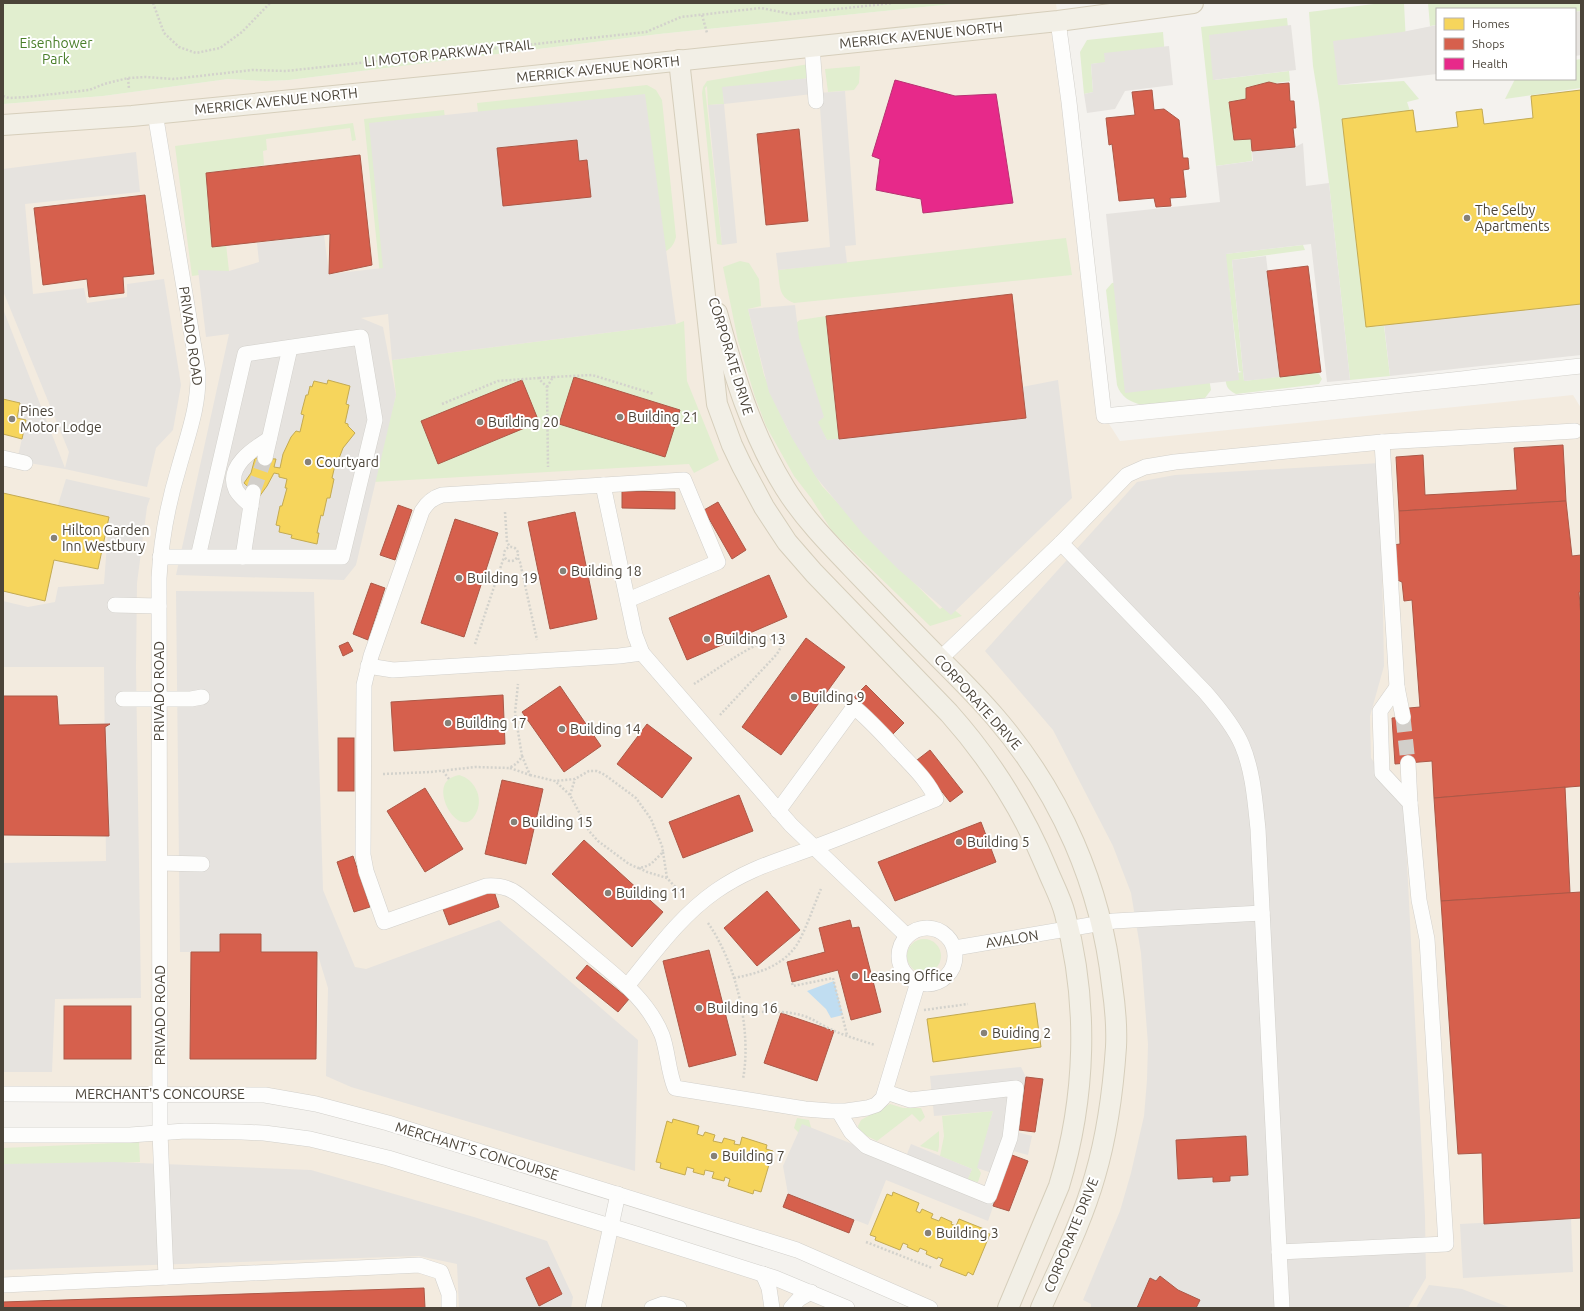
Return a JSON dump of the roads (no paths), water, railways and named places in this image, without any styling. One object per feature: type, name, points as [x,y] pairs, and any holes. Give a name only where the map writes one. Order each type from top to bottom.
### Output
[{"type":"main road","name":"MERRICK AVENUE NORTH","points":[[3,125],[132,116],[451,84],[1058,21],[1193,3]]},
{"type":"main road","name":"CORPORATE DRIVE","points":[[679,60],[717,404],[732,444],[774,524],[800,558],[966,731],[1007,788],[1041,855],[1060,899],[1068,929],[1077,970],[1081,1033],[1081,1059],[1075,1114],[1059,1186],[1008,1308]]},
{"type":"main road","name":"CORPORATE DRIVE","points":[[701,258],[736,383],[764,449],[785,488],[826,541],[995,716],[1024,753],[1052,796],[1086,868],[1107,945],[1111,973],[1116,1046],[1108,1116],[1100,1159],[1078,1224],[1042,1308]]},
{"type":"main road","points":[[933,696],[932,674],[935,664],[940,659]]},
{"type":"street","points":[[1058,21],[1069,102],[1104,416],[1222,405],[1581,366]]},
{"type":"street","points":[[812,46],[816,101]]},
{"type":"street","name":"PRIVADO ROAD","points":[[155,113],[198,372],[196,407],[173,489],[162,538],[160,557],[160,1133],[166,1277]]},
{"type":"street","points":[[160,557],[198,557],[342,557],[375,420],[361,337],[245,354],[198,557]]},
{"type":"street","points":[[265,458],[290,348]]},
{"type":"street","points":[[940,659],[1062,543],[1127,475],[1145,467],[1175,462],[1382,442],[1575,431]]},
{"type":"street","points":[[243,557],[252,499],[240,496],[236,488],[236,472],[239,464],[269,438]]},
{"type":"street","points":[[1382,442],[1397,686],[1402,717]]},
{"type":"street","points":[[3,458],[26,463]]},
{"type":"street","points":[[218,470],[236,472]]},
{"type":"street","points":[[628,600],[718,562],[684,480],[442,495],[430,500],[422,510],[368,666],[363,694],[363,848],[366,871],[384,922],[486,886],[510,888],[627,986],[647,1009],[662,1035],[670,1076],[675,1088],[805,1109],[839,1112],[860,1109],[880,1102],[886,1092],[918,982]]},
{"type":"street","points":[[603,485],[635,635],[642,653],[778,811],[814,848],[907,936]]},
{"type":"street","points":[[1062,543],[1205,692],[1223,715],[1242,744],[1256,805],[1282,1308]]},
{"type":"street","points":[[115,605],[159,606]]},
{"type":"street","points":[[368,666],[393,670],[619,656],[642,653]]},
{"type":"street","points":[[1397,686],[1380,711],[1382,773],[1410,803]]},
{"type":"street","points":[[123,699],[159,700],[191,699],[202,697]]},
{"type":"street","points":[[627,986],[677,926],[714,892],[742,874],[814,848],[936,800],[922,776],[873,724],[854,707],[778,811]]},
{"type":"street","points":[[1279,1252],[1446,1244],[1427,939],[1420,900],[1410,803],[1408,763]]},
{"type":"street","points":[[160,863],[202,864]]},
{"type":"street","name":"AVALON","points":[[955,948],[1123,920],[1262,913]]},
{"type":"street","points":[[926,927],[939,929],[949,937],[955,948],[955,960],[953,967],[946,977],[935,983],[925,984],[908,976],[899,960],[901,948],[907,936],[919,928],[926,927]]},
{"type":"street","points":[[839,1112],[852,1132],[866,1146],[988,1196],[1010,1138],[1016,1088],[910,1100],[886,1092]]},
{"type":"street","name":"MERCHANT'S CONCOURSE","points":[[3,1094],[265,1095],[299,1100],[388,1124],[798,1250],[930,1308]]},
{"type":"street","points":[[3,1135],[130,1135],[185,1131],[264,1132],[317,1140],[388,1158],[763,1274],[811,1292],[846,1308]]},
{"type":"street","points":[[593,1308],[618,1194]]},
{"type":"street","points":[[3,1285],[419,1265],[442,1272],[449,1294],[449,1308]]},
{"type":"street","points":[[763,1274],[769,1288],[772,1308]]},
{"type":"street","points":[[791,1308],[799,1300],[811,1292]]},
{"type":"street","points":[[652,1308],[664,1304],[679,1308]]},
{"type":"water","points":[[834,981],[843,1015],[831,1018],[826,1009],[807,991]]},
{"type":"tunnel","points":[[253,492],[265,458]]},
{"type":"tunnel","points":[[1403,717],[1408,763]]},
{"type":"place","name":"The Selby Apartments","points":[[1467,218]]},
{"type":"place","name":"Building 21","points":[[620,417]]},
{"type":"place","name":"Pines Motor Lodge","points":[[12,419]]},
{"type":"place","name":"Building 20","points":[[480,422]]},
{"type":"place","name":"Courtyard","points":[[308,462]]},
{"type":"place","name":"Hilton Garden Inn Westbury","points":[[54,538]]},
{"type":"place","name":"Building 18","points":[[563,571]]},
{"type":"place","name":"Building 19","points":[[459,578]]},
{"type":"place","name":"Building 13","points":[[707,639]]},
{"type":"place","name":"Building 9","points":[[794,697]]},
{"type":"place","name":"Building 17","points":[[448,723]]},
{"type":"place","name":"Building 14","points":[[562,729]]},
{"type":"place","name":"Building 15","points":[[514,822]]},
{"type":"place","name":"Building 5","points":[[959,842]]},
{"type":"place","name":"Building 11","points":[[608,893]]},
{"type":"place","name":"Leasing Office","points":[[855,976]]},
{"type":"place","name":"Building 16","points":[[699,1008]]},
{"type":"place","name":"Buiding 2","points":[[984,1033]]},
{"type":"place","name":"Building 7","points":[[714,1156]]},
{"type":"place","name":"Building 3","points":[[928,1233]]},
{"type":"park label","name":"Eisenhower Park","points":[[56,52]]}]
